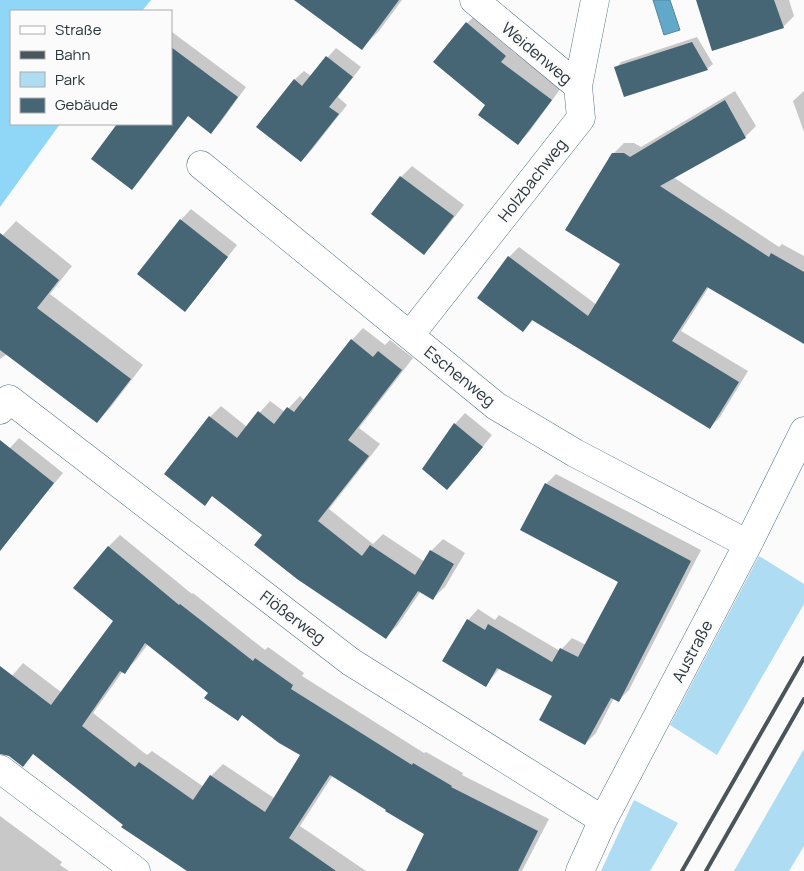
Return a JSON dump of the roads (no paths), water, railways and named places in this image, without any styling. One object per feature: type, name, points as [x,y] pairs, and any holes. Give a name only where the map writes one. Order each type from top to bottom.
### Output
[{"type":"street","name":"Weidenweg","points":[[474,0],[578,86]]},
{"type":"street","name":"Holzbachweg","points":[[410,335],[581,118],[578,86],[595,0]]},
{"type":"street","name":"Eschenweg","points":[[201,165],[496,406],[575,453],[748,544]]},
{"type":"street","name":"Flößerweg","points":[[0,410],[9,399],[351,662],[603,820]]},
{"type":"street","name":"Austraße","points":[[580,871],[603,820],[748,544],[804,431]]},
{"type":"street","points":[[0,769],[136,871]]},
{"type":"railway","points":[[682,871],[804,658]]},
{"type":"railway","points":[[706,871],[804,699]]}]
